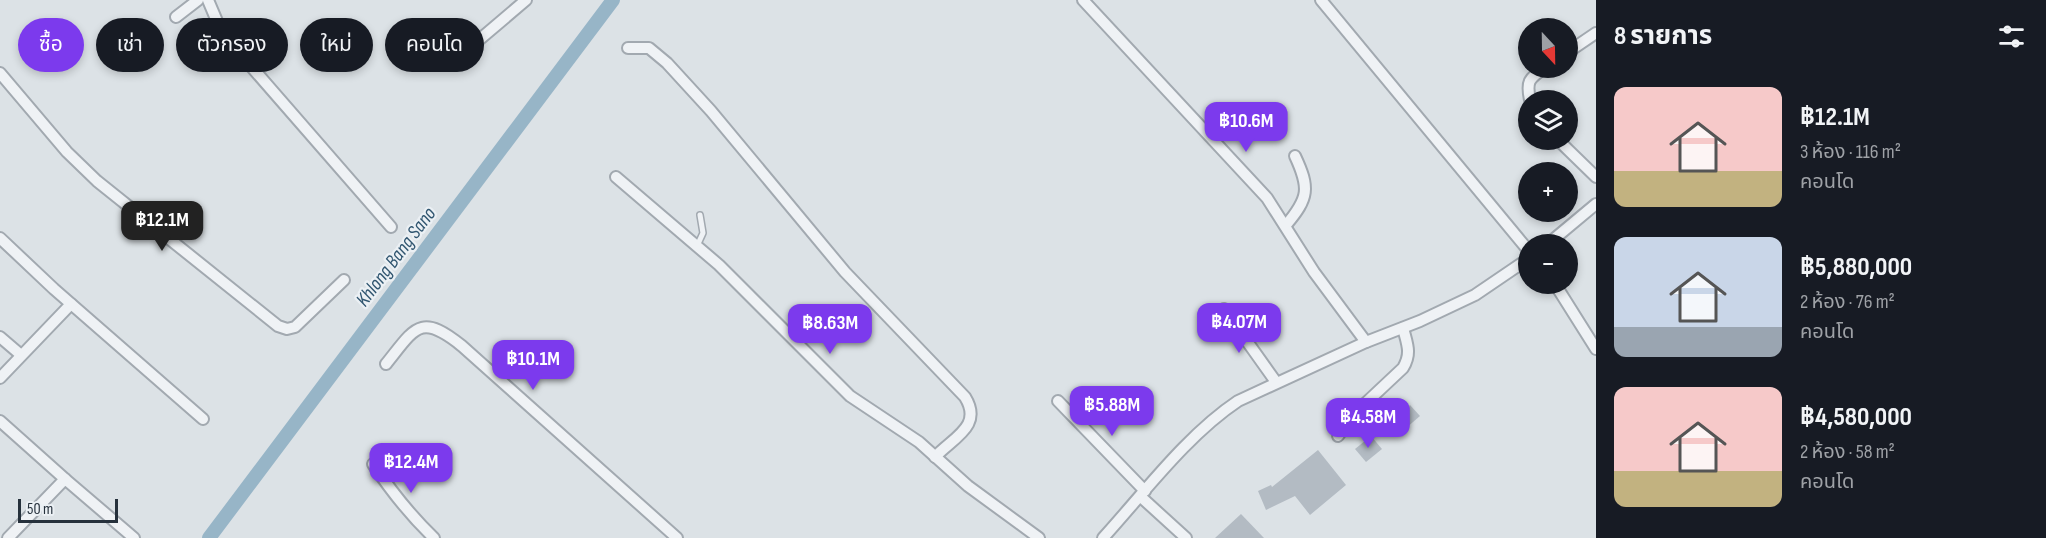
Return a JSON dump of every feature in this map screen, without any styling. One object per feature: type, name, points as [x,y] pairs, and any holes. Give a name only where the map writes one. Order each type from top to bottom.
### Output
[{"type":"street","points":[[176,17],[198,0]]},
{"type":"street","points":[[208,0],[222,33],[391,227]]},
{"type":"street","points":[[484,36],[526,0]]},
{"type":"street","points":[[1083,0],[1259,189],[1286,225],[1309,264],[1366,342]]},
{"type":"street","points":[[1321,0],[1518,238]]},
{"type":"street","points":[[1578,45],[1596,33]]},
{"type":"street","points":[[628,48],[649,48],[667,63],[711,111],[845,272],[965,397],[971,406],[972,416],[968,425],[935,457]]},
{"type":"street","points":[[0,73],[67,152],[97,181],[278,326],[287,329],[295,327],[344,280]]},
{"type":"street","points":[[1568,150],[1596,177]]},
{"type":"street","points":[[1286,225],[1299,210],[1306,191],[1306,181],[1295,156]]},
{"type":"street","points":[[616,177],[697,246],[757,302],[850,396],[919,442],[968,486],[1039,538]]},
{"type":"street","points":[[1560,234],[1596,204]]},
{"type":"street","points":[[0,238],[202,419]]},
{"type":"street","points":[[1103,538],[1199,433],[1238,401],[1276,382],[1475,295],[1518,266]]},
{"type":"street","points":[[1561,294],[1596,349]]},
{"type":"street","points":[[0,378],[71,304]]},
{"type":"street","points":[[1224,309],[1276,382]]},
{"type":"street","points":[[386,364],[411,333],[429,326],[439,329],[462,346],[677,538]]},
{"type":"street","points":[[1338,436],[1354,414],[1403,368],[1409,351],[1403,328]]},
{"type":"street","points":[[0,337],[21,355]]},
{"type":"street","points":[[1058,402],[1186,538]]},
{"type":"street","points":[[0,421],[134,538]]},
{"type":"street","points":[[372,464],[395,498],[434,538]]},
{"type":"street","points":[[8,538],[65,479]]},
{"type":"lane","points":[[697,246],[704,233],[700,215]]},
{"type":"building","points":[[1410,405],[1420,416],[1398,435],[1388,424]]},
{"type":"building","points":[[1371,436],[1382,449],[1366,462],[1355,449]]},
{"type":"building","points":[[1318,450],[1346,485],[1310,515],[1295,496],[1266,510],[1258,491],[1271,485],[1272,487]]},
{"type":"building","points":[[1241,514],[1264,538],[1215,538]]},
{"type":"waterway","name":"Khlong Bang Sano","points":[[209,538],[613,0]]}]
